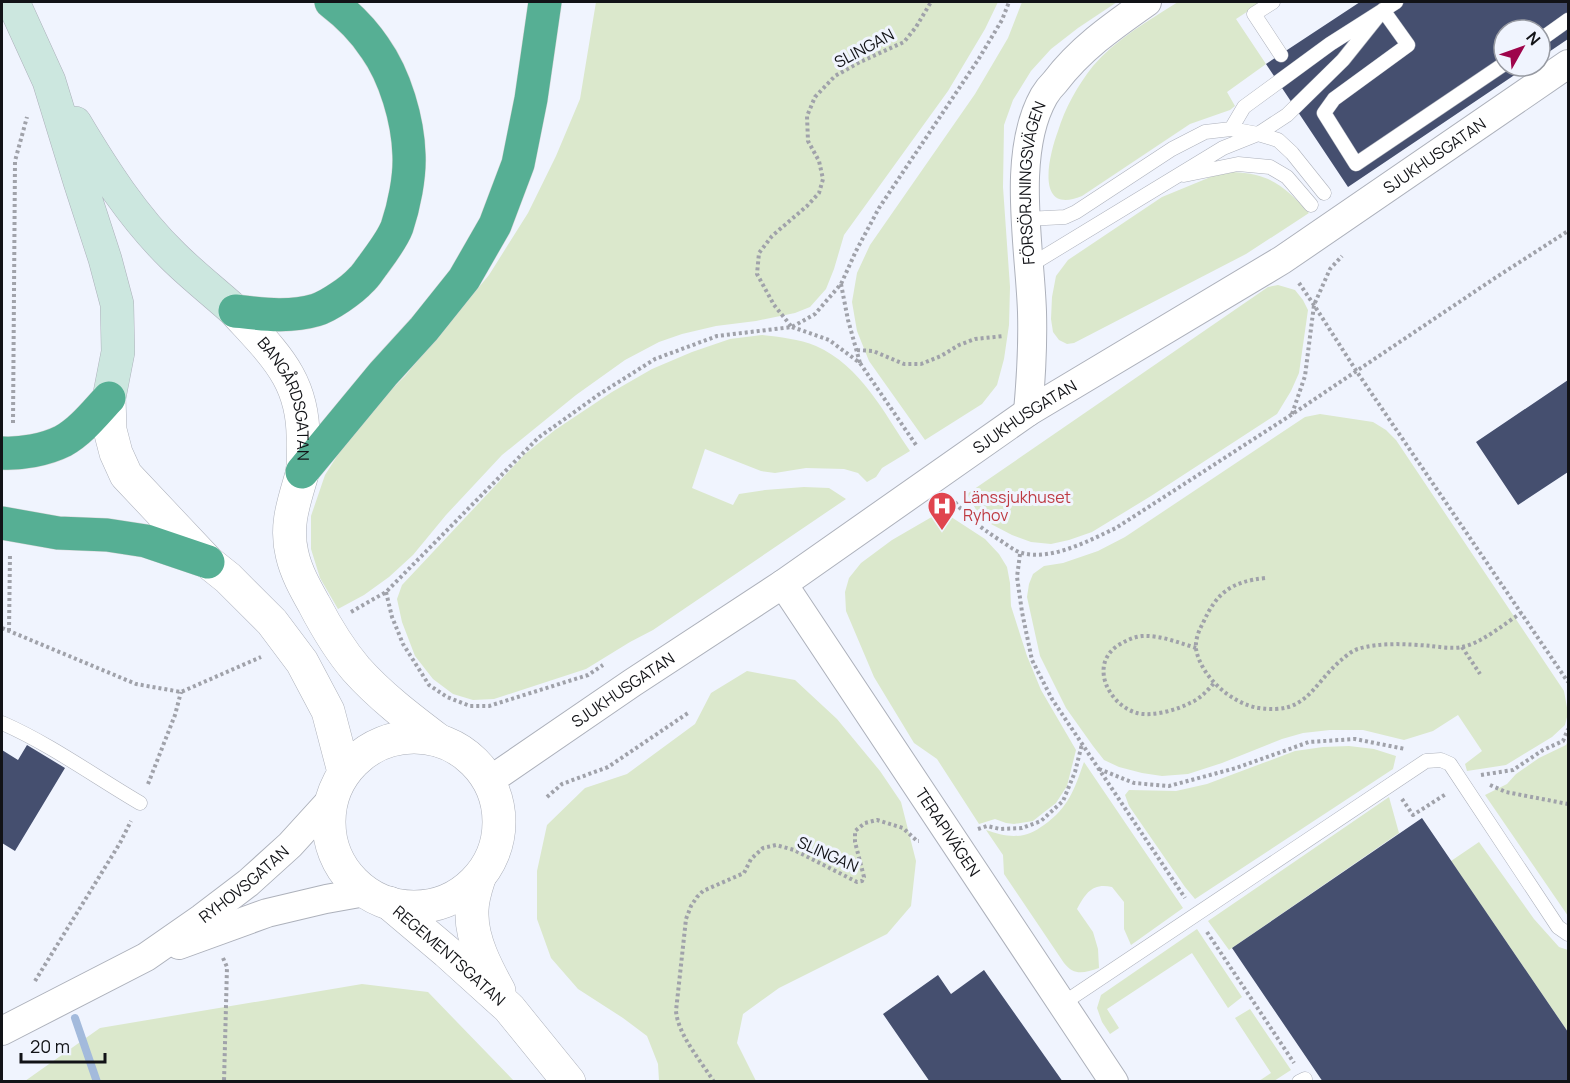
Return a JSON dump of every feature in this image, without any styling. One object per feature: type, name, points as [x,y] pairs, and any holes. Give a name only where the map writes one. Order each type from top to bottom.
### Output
[{"type":"highway","points":[[235,311],[275,315],[298,314],[319,309],[341,296],[361,280],[379,257],[396,228],[406,191],[409,156],[405,119],[392,79],[376,48],[350,17],[331,2]]},
{"type":"highway","points":[[302,472],[464,279],[495,225],[518,164],[531,99],[545,2]]},
{"type":"highway","points":[[7,439],[11,454],[37,450],[63,441],[82,426],[109,398]]},
{"type":"highway","points":[[6,534],[107,535],[146,541],[208,562]]},
{"type":"main road","name":"BANGÅRDSGATAN","points":[[13,2],[45,70],[103,170],[141,221],[173,256],[235,311]]},
{"type":"main road","name":"BANGÅRDSGATAN","points":[[45,70],[117,304],[118,351],[109,398]]},
{"type":"street","name":"FÖRSÖRJNINGSVÄGEN","points":[[1028,412],[1032,368],[1032,313],[1025,158],[1033,122],[1044,96],[1069,63],[1120,20],[1147,2]]},
{"type":"street","name":"SJUKHUSGATAN","points":[[489,781],[632,683],[783,584],[1028,412],[1282,260],[1569,64]]},
{"type":"street","name":"BANGÅRDSGATAN","points":[[235,311],[273,352],[290,376],[298,398],[304,426],[302,472],[292,503],[289,525],[291,554],[300,578],[328,630],[356,669],[394,706],[438,740]]},
{"type":"street","name":"BANGÅRDSGATAN","points":[[109,398],[110,429],[116,453],[126,475],[208,562],[228,578],[272,622],[302,662],[328,711],[338,786]]},
{"type":"street","name":"TERAPIVÄGEN","points":[[783,584],[1114,1082]]},
{"type":"street","points":[[412,736],[438,740],[459,749],[476,763],[489,781],[498,805],[499,831],[492,856],[479,878],[460,894],[438,904],[413,907],[377,898],[347,874],[334,852],[328,826],[338,786],[362,753],[386,741],[412,736]]},
{"type":"street","name":"RYHOVSGATAN","points":[[2,1031],[146,957],[202,918],[248,883],[290,845],[338,786]]},
{"type":"street","name":"REGEMENTSGATAN","points":[[479,878],[473,898],[472,916],[478,945],[487,969],[509,1008]]},
{"type":"street","name":"RYHOVSGATAN","points":[[146,957],[267,913],[326,899],[377,898]]},
{"type":"street","name":"REGEMENTSGATAN","points":[[377,898],[447,952],[509,1008],[569,1082]]},
{"type":"lane","points":[[1273,2],[1254,14],[1281,55]]},
{"type":"lane","points":[[1231,129],[1244,107],[1330,44],[1396,2]]},
{"type":"lane","points":[[1383,10],[1408,45],[1334,99],[1324,113],[1356,164],[1492,72]]},
{"type":"lane","points":[[1029,266],[1223,148],[1258,134],[1287,115],[1343,60],[1383,10]]},
{"type":"lane","points":[[1552,32],[1569,20]]},
{"type":"lane","points":[[1026,219],[1065,217],[1172,149],[1206,132],[1231,129],[1278,140],[1292,153],[1324,193]]},
{"type":"lane","points":[[1173,178],[1238,164],[1270,167],[1287,177],[1311,205]]},
{"type":"lane","points":[[2,723],[80,765],[140,803]]},
{"type":"lane","points":[[1062,1004],[1426,761],[1441,760],[1450,765],[1558,927],[1569,934]]},
{"type":"path","name":"SLINGAN","points":[[792,327],[774,305],[757,274],[759,254],[772,236],[819,193],[823,179],[819,161],[808,141],[807,116],[815,97],[836,76],[904,42],[931,2]]},
{"type":"path","points":[[344,616],[386,592],[537,438],[597,395],[655,359],[717,336],[792,327],[815,314],[841,284],[879,208],[978,60],[1002,20],[1009,2]]},
{"type":"path","points":[[7,439],[15,161],[28,113]]},
{"type":"path","points":[[956,502],[968,518],[1020,553],[1042,555],[1067,549],[1116,528],[1569,231]]},
{"type":"path","points":[[1291,415],[1305,376],[1314,305],[1330,269],[1348,249]]},
{"type":"path","points":[[1282,260],[1569,682]]},
{"type":"path","points":[[841,284],[860,363]]},
{"type":"path","points":[[792,327],[829,340],[860,363],[916,445]]},
{"type":"path","points":[[857,350],[873,351],[904,364],[921,364],[975,339],[1032,334]]},
{"type":"path","points":[[6,534],[9,631]]},
{"type":"path","name":"SLINGAN","points":[[714,1082],[682,1032],[676,1011],[686,919],[697,897],[703,891],[744,873],[751,859],[763,848],[776,845],[794,850],[857,882],[864,878],[855,842],[855,831],[865,823],[877,820],[903,828],[916,841],[932,844],[987,826],[1000,829],[1022,828],[1041,821],[1063,801],[1075,772],[1082,744],[1052,699],[1032,660],[1017,578],[1020,553]]},
{"type":"path","points":[[1265,578],[1247,580],[1231,586],[1217,599],[1198,632],[1196,648],[1203,665],[1214,682],[1225,693],[1240,703],[1257,708],[1277,710],[1309,697],[1345,656],[1358,649],[1409,644],[1462,647],[1482,639],[1521,613]]},
{"type":"path","points":[[386,592],[392,617],[403,644],[429,685],[447,697],[470,706],[489,706],[588,675],[614,659],[632,683]]},
{"type":"path","points":[[2,628],[136,684],[181,692],[263,656]]},
{"type":"path","points":[[1196,648],[1161,638],[1143,636],[1129,639],[1114,648],[1106,659],[1102,672],[1106,688],[1122,705],[1137,713],[1155,713],[1173,710],[1191,703],[1204,694],[1214,682]]},
{"type":"path","points":[[1462,647],[1480,674]]},
{"type":"path","points":[[38,1012],[29,990],[120,843],[154,772],[181,692]]},
{"type":"path","points":[[547,797],[562,784],[608,767],[688,713]]},
{"type":"path","points":[[1099,769],[1134,783],[1169,786],[1236,768],[1309,742],[1355,739],[1402,748],[1426,761]]},
{"type":"path","points":[[1488,784],[1506,792],[1569,804]]},
{"type":"path","points":[[213,934],[227,967],[224,1082]]},
{"type":"green space","points":[[596,2],[998,2],[985,29],[948,91],[844,235],[826,289],[810,307],[795,313],[682,334],[659,342],[625,360],[576,395],[502,455],[446,515],[413,555],[389,577],[364,595],[338,609],[320,578],[311,549],[311,516],[325,475],[358,423],[405,376],[489,275],[528,213],[556,156],[580,99]]},
{"type":"green space","points":[[1022,2],[1117,2],[1051,49],[1031,71],[1013,100],[1004,125],[1003,187],[1010,287],[1009,325],[1004,359],[997,385],[982,404],[925,440],[869,361],[857,331],[852,302],[857,273],[870,245],[975,94],[1008,38]]},
{"type":"green space","points":[[1178,2],[1262,2],[1236,19],[1266,64],[1227,92],[1235,106],[1230,110],[1190,124],[1082,196],[1067,200],[1057,198],[1051,191],[1049,180],[1051,154],[1061,122],[1077,89],[1093,66],[1112,47]]},
{"type":"green space","points":[[1233,172],[1257,175],[1276,183],[1292,195],[1309,213],[1246,254],[1074,343],[1067,344],[1059,340],[1053,332],[1052,297],[1056,276],[1068,260],[1162,197],[1213,176]]},
{"type":"green space","points":[[1278,285],[1295,290],[1308,310],[1299,373],[1277,414],[1092,532],[1069,540],[1051,544],[1031,542],[991,524],[978,513],[967,494],[1268,287]]},
{"type":"green space","points":[[762,335],[810,344],[832,355],[859,378],[881,406],[910,451],[882,468],[876,477],[867,482],[858,473],[844,469],[806,468],[775,473],[761,471],[705,449],[692,488],[733,505],[739,494],[804,487],[829,488],[846,499],[653,630],[586,669],[494,699],[473,700],[453,694],[433,679],[415,656],[402,622],[397,599],[402,585],[525,454],[555,430],[612,392],[652,369],[730,339]]},
{"type":"green space","points":[[1320,414],[1373,422],[1396,440],[1564,691],[1568,713],[1565,725],[1552,737],[1506,765],[1467,771],[1465,764],[1482,751],[1458,715],[1433,731],[1404,740],[1363,730],[1303,733],[1188,774],[1162,776],[1142,773],[1104,760],[1066,708],[1040,656],[1027,597],[1033,574],[1044,566],[1063,563],[1098,551],[1125,537],[1305,417]]},
{"type":"green space","points":[[942,511],[985,539],[1007,567],[1011,606],[1027,656],[1041,690],[1076,750],[1067,786],[1056,803],[1033,821],[1014,824],[995,819],[979,824],[937,759],[914,743],[874,677],[846,611],[845,592],[849,578],[861,563],[892,540]]},
{"type":"green space","points":[[747,671],[795,680],[837,719],[880,771],[901,802],[916,861],[911,906],[887,934],[779,988],[743,1014],[737,1043],[756,1081],[659,1081],[658,1064],[647,1036],[578,989],[551,958],[537,919],[537,871],[547,825],[585,788],[627,774],[695,724],[711,693]]},
{"type":"green space","points":[[1568,741],[1568,916],[1485,795],[1507,784],[1516,774],[1539,758],[1566,745]]},
{"type":"green space","points":[[1349,746],[1374,749],[1396,756],[1393,769],[1195,899],[1129,806],[1125,795],[1129,790],[1176,791],[1207,784],[1295,751]]},
{"type":"green space","points":[[1084,762],[1183,908],[1131,945],[1124,929],[1124,902],[1112,887],[1095,888],[1083,898],[1077,909],[1093,932],[1098,949],[1099,968],[1076,972],[1064,963],[1004,874],[1003,855],[986,830],[1019,836],[1037,830],[1065,805]]},
{"type":"green space","points":[[1389,797],[1399,833],[1229,950],[1208,921]]},
{"type":"green space","points":[[1479,842],[1534,919],[1559,947],[1568,950],[1568,1032],[1451,861]]},
{"type":"green space","points":[[1197,929],[1242,997],[1228,1008],[1192,953],[1107,1009],[1119,1028],[1110,1034],[1097,1008],[1101,995]]},
{"type":"green space","points":[[362,984],[428,992],[514,1081],[25,1081],[100,1028]]},
{"type":"green space","points":[[1250,1009],[1291,1070],[1274,1081],[1259,1081],[1271,1073],[1235,1018]]},
{"type":"building","points":[[1360,2],[1568,2],[1568,39],[1552,50],[1552,18],[1492,18],[1492,78],[1510,78],[1348,187],[1266,64]]},
{"type":"building","points":[[1568,380],[1568,472],[1518,505],[1476,442]]},
{"type":"building","points":[[27,745],[65,768],[15,851],[2,843],[2,750],[18,760]]},
{"type":"building","points":[[1422,818],[1568,1032],[1568,1082],[1323,1082],[1232,948]]},
{"type":"building","points":[[984,970],[1063,1082],[930,1082],[883,1014],[938,975],[951,994]]},
{"type":"waterway","points":[[75,1018],[97,1082]]},
{"type":"place","name":"Länssjukhuset Ryhov","points":[[942,532]]}]
